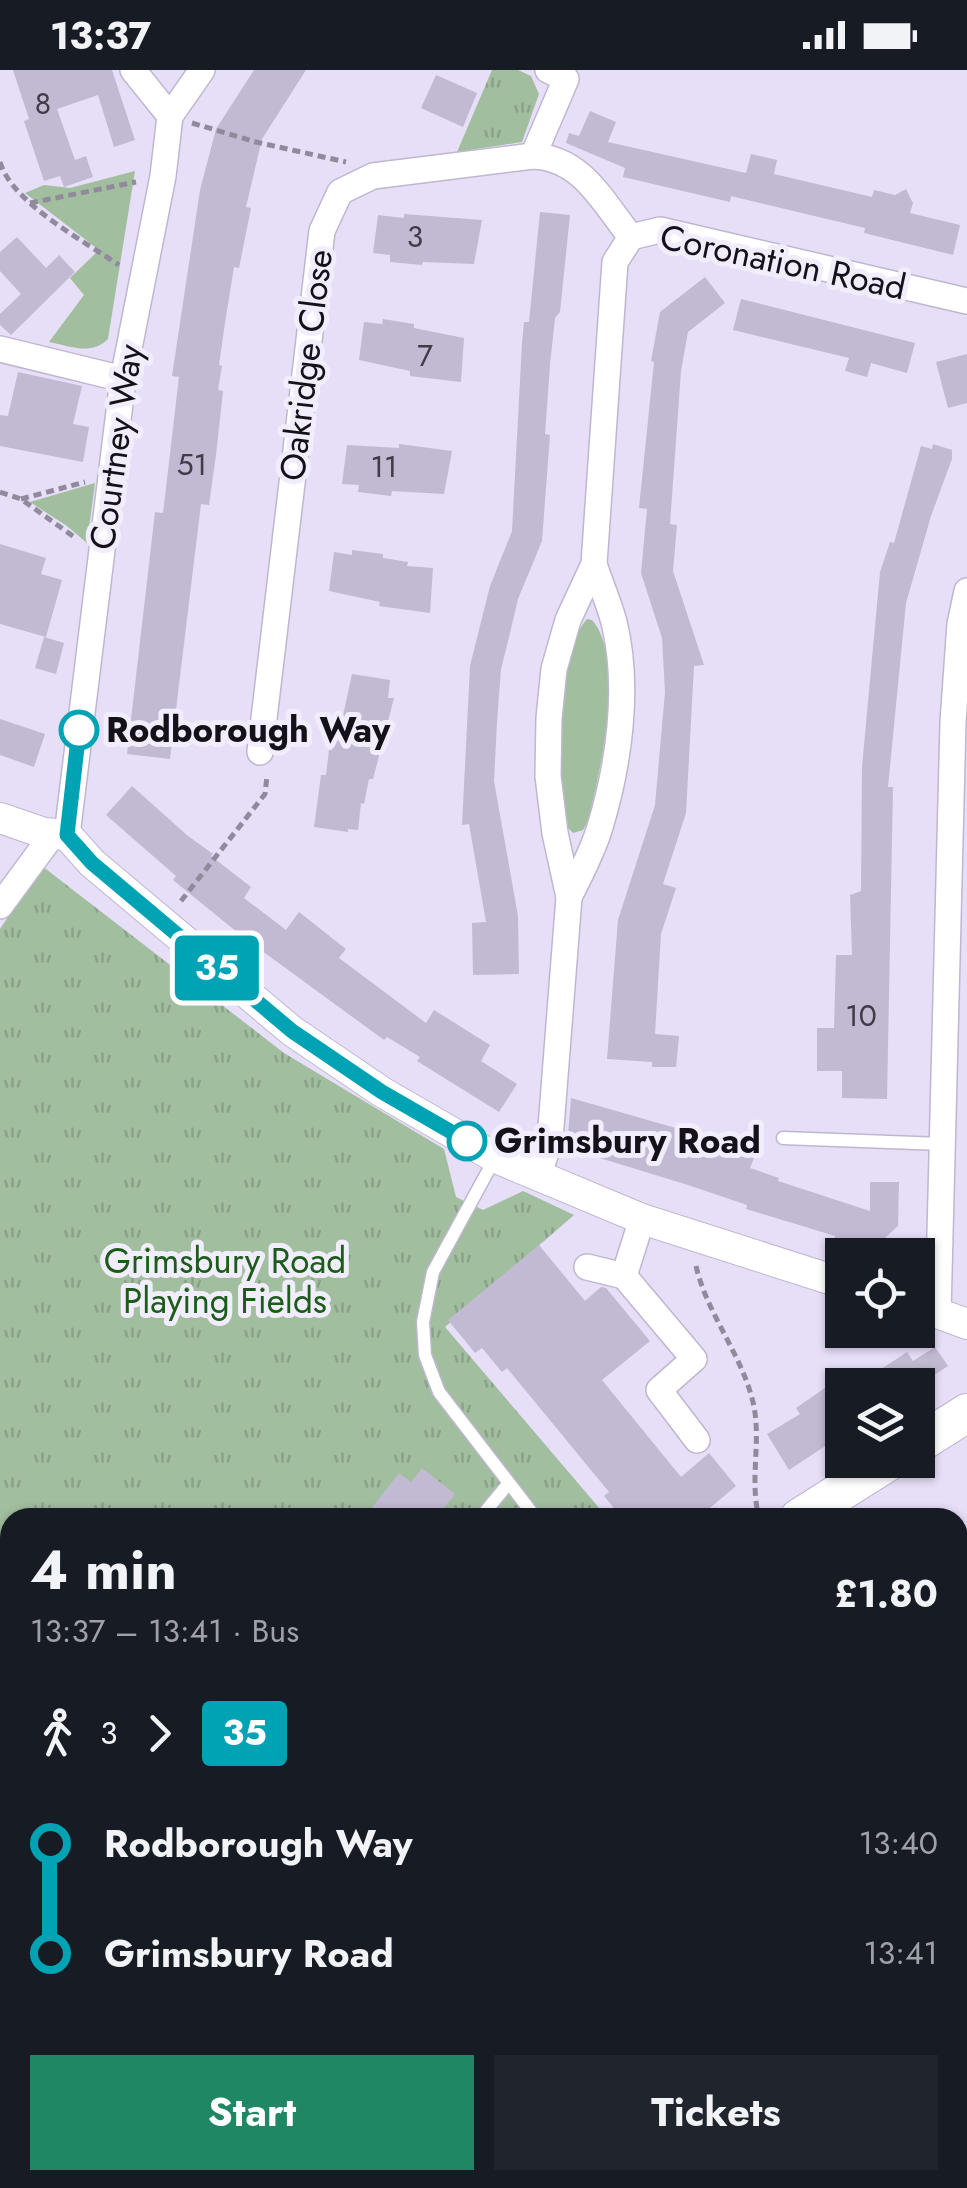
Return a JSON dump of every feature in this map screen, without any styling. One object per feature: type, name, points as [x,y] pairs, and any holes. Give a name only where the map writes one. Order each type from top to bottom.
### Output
[{"type":"main road","points":[[935,1434],[967,1414]]},
{"type":"main road","points":[[815,1508],[863,1478]]},
{"type":"street","points":[[133,70],[170,116]]},
{"type":"street","name":"Courtney Way","points":[[60,834],[123,379],[163,176],[170,116],[202,70]]},
{"type":"street","points":[[532,156],[566,78],[548,70]]},
{"type":"street","name":"Oakridge Close","points":[[260,752],[322,231],[340,192],[373,176],[532,156],[554,157],[577,169],[631,237]]},
{"type":"street","name":"Coronation Road","points":[[538,1177],[550,1140],[569,897],[548,776],[549,718],[554,669],[568,620],[594,564],[615,262],[631,237],[660,230],[967,301]]},
{"type":"street","points":[[0,349],[123,379]]},
{"type":"street","name":"Coronation Road","points":[[569,897],[600,831],[620,721],[621,672],[614,624],[594,564]]},
{"type":"street","points":[[934,1238],[942,1144],[953,722],[960,624],[967,590]]},
{"type":"street","points":[[0,818],[60,834],[292,1031],[382,1092],[496,1158],[642,1219],[825,1278]]},
{"type":"street","points":[[0,906],[60,834]]},
{"type":"street","points":[[624,1276],[642,1219]]},
{"type":"street","points":[[587,1267],[624,1276],[694,1358],[659,1390],[697,1440]]},
{"type":"street","points":[[935,1313],[967,1324]]},
{"type":"lane","points":[[783,1138],[942,1144]]},
{"type":"lane","points":[[496,1158],[433,1272],[423,1322],[425,1355],[439,1392],[528,1508]]},
{"type":"lane","points":[[488,1508],[508,1484]]},
{"type":"path","points":[[170,116],[256,142],[368,167],[373,176]]},
{"type":"path","points":[[0,162],[4,176],[30,203],[142,281]]},
{"type":"path","points":[[30,203],[163,176]]},
{"type":"path","points":[[21,499],[111,473]]},
{"type":"path","points":[[0,492],[21,499],[100,556]]},
{"type":"path","points":[[163,923],[265,794],[270,754],[260,752]]},
{"type":"path","points":[[688,1234],[701,1288],[734,1350],[754,1403],[757,1447],[752,1494],[756,1508]]},
{"type":"green space","points":[[492,70],[518,70],[531,76],[539,94],[522,142],[457,152]]},
{"type":"green space","points":[[135,171],[108,339],[87,348],[49,342],[84,295],[70,278],[99,250],[25,193],[44,185],[70,188]]},
{"type":"green space","points":[[95,483],[87,543],[30,502]]},
{"type":"green space","points":[[587,619],[592,620],[602,638],[609,689],[603,749],[587,823],[583,830],[573,833],[566,826],[560,718],[567,662]]},
{"type":"green space","name":"Grimsbury Road Playing Fields","points":[[42,866],[284,1053],[444,1149],[456,1197],[483,1210],[523,1191],[574,1215],[445,1327],[599,1508],[0,1508],[0,929]]},
{"type":"building","points":[[13,70],[112,70],[135,140],[114,147],[98,95],[57,109],[75,160],[86,156],[93,177],[64,187],[60,176],[44,181],[24,121],[29,119]]},
{"type":"building","points":[[254,70],[306,70],[262,139],[246,207],[251,208],[239,268],[234,267],[219,365],[222,366],[218,390],[223,391],[216,455],[209,505],[201,504],[170,759],[127,754],[155,512],[163,513],[179,377],[172,376],[200,190],[216,129]]},
{"type":"building","points":[[436,75],[477,93],[463,127],[421,108]]},
{"type":"building","points":[[590,111],[616,122],[608,142],[746,173],[751,154],[777,160],[774,174],[872,197],[874,190],[895,195],[906,189],[913,203],[910,213],[960,225],[953,255],[864,233],[865,228],[731,196],[730,202],[623,177],[625,168],[566,143],[569,133],[579,136]]},
{"type":"building","points":[[540,212],[570,215],[550,365],[545,434],[550,435],[542,541],[518,599],[501,669],[494,781],[518,916],[519,974],[473,975],[472,923],[486,922],[469,824],[462,825],[470,666],[490,586],[512,531],[522,343],[524,322],[529,322]]},
{"type":"building","points":[[404,214],[482,220],[474,264],[390,262],[390,255],[373,253],[378,215],[404,218]]},
{"type":"building","points":[[17,237],[46,268],[59,255],[75,272],[11,335],[0,325],[0,314],[21,294],[0,271],[0,252]]},
{"type":"building","points":[[705,277],[725,303],[688,332],[681,371],[670,524],[677,525],[673,571],[704,665],[694,666],[686,813],[663,884],[676,888],[661,934],[655,1034],[679,1036],[676,1067],[652,1067],[652,1062],[607,1059],[618,920],[655,805],[665,692],[662,638],[641,573],[647,509],[639,508],[654,362],[651,361],[660,312]]},
{"type":"building","points":[[741,299],[915,343],[907,373],[871,363],[867,377],[845,371],[849,358],[733,330]]},
{"type":"building","points":[[383,319],[464,338],[461,382],[410,376],[410,371],[359,360],[364,322],[382,324]]},
{"type":"building","points":[[967,354],[967,403],[948,408],[936,362]]},
{"type":"building","points":[[18,372],[82,386],[73,424],[89,427],[83,462],[0,446],[0,415],[8,416]]},
{"type":"building","points":[[399,444],[452,451],[444,494],[392,491],[391,496],[358,492],[359,485],[342,484],[347,445],[399,448]]},
{"type":"building","points":[[933,444],[952,450],[952,459],[906,603],[888,787],[893,787],[887,1099],[842,1098],[842,1071],[817,1071],[817,1028],[834,1028],[836,955],[852,955],[850,895],[861,891],[862,767],[880,572],[890,542],[894,543],[921,446],[932,449]]},
{"type":"building","points":[[0,544],[46,558],[41,574],[62,580],[46,637],[0,624]]},
{"type":"building","points":[[352,550],[383,554],[383,558],[408,562],[407,566],[433,568],[430,613],[379,606],[380,602],[329,591],[334,552],[352,555]]},
{"type":"building","points":[[44,637],[64,643],[56,674],[35,668]]},
{"type":"building","points":[[352,674],[390,680],[388,698],[394,698],[373,779],[369,779],[364,804],[361,803],[358,830],[348,832],[314,827],[321,775],[326,775],[329,750],[336,725],[341,725]]},
{"type":"building","points":[[0,719],[45,734],[34,767],[0,755]]},
{"type":"building","points":[[132,786],[251,887],[244,898],[286,930],[299,912],[346,949],[339,958],[426,1023],[434,1010],[490,1045],[481,1061],[517,1084],[499,1112],[417,1061],[420,1057],[387,1037],[384,1040],[243,937],[173,880],[176,876],[106,815]]},
{"type":"building","points":[[571,1098],[693,1133],[691,1139],[754,1158],[750,1168],[779,1178],[778,1181],[870,1211],[870,1182],[899,1182],[898,1226],[885,1238],[835,1238],[688,1185],[567,1148]]},
{"type":"building","points":[[539,1245],[585,1301],[601,1287],[606,1288],[650,1341],[602,1380],[681,1477],[709,1453],[736,1486],[710,1508],[614,1508],[604,1496],[609,1492],[507,1368],[502,1372],[482,1348],[475,1353],[448,1320]]},
{"type":"building","points":[[935,1347],[948,1366],[935,1375],[935,1368],[883,1368],[907,1352],[913,1361]]},
{"type":"building","points":[[825,1388],[825,1446],[789,1470],[767,1434],[800,1414],[796,1408]]},
{"type":"building","points":[[422,1468],[455,1494],[444,1508],[372,1508],[399,1473],[411,1482]]},
{"type":"bus line","name":"35","points":[[79,730],[67,835],[92,863],[292,1031],[382,1092],[467,1141]]},
{"type":"place","name":"Rodborough Way","points":[[79,730]]},
{"type":"place","name":"Grimsbury Road","points":[[467,1141]]}]
